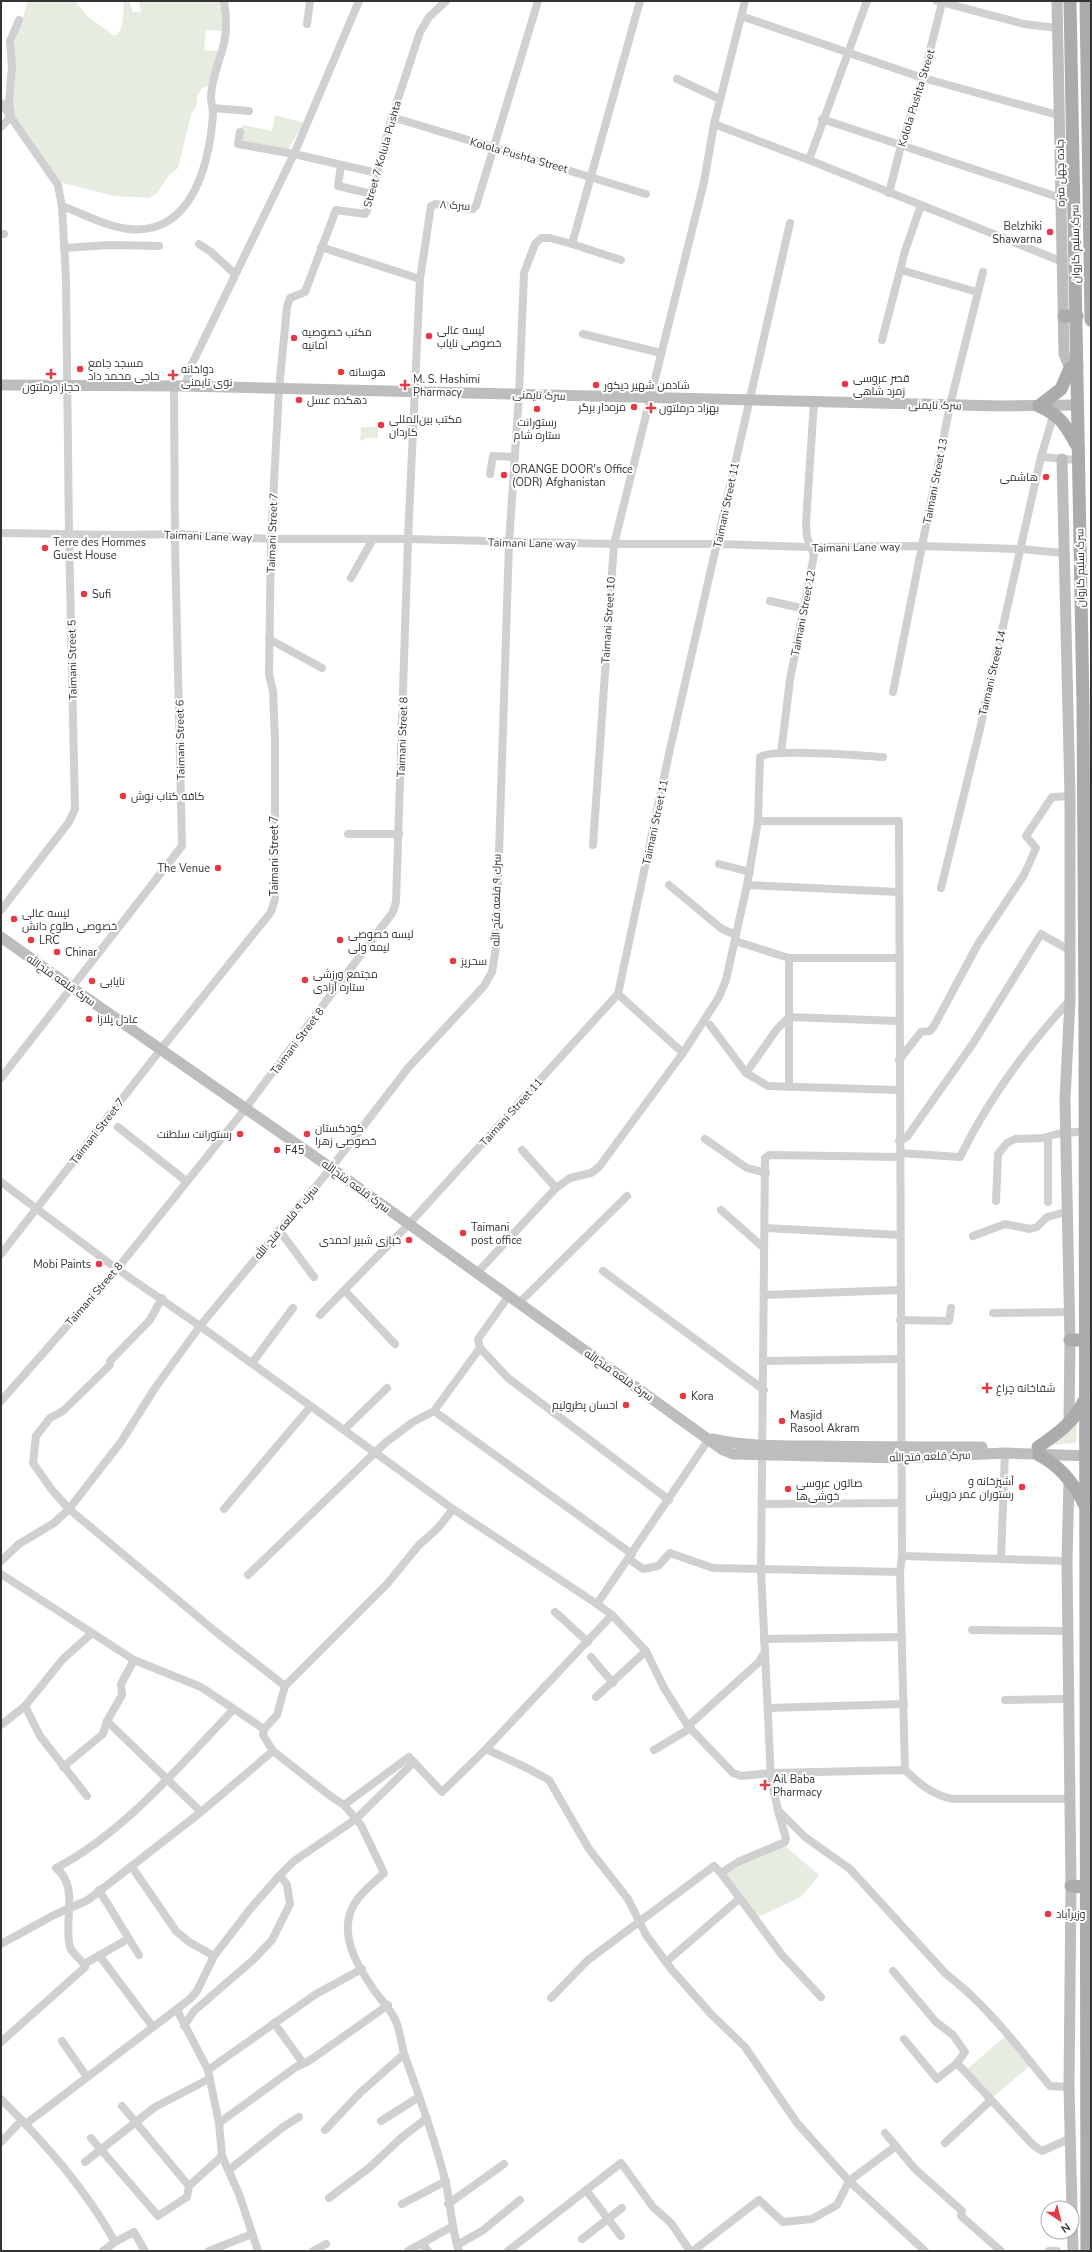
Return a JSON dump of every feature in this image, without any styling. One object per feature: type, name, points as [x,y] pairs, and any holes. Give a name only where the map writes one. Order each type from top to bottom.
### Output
[{"type":"main road","name":"جاده چهل متره","points":[[1057,1],[1058,115],[1063,262],[1070,316]]},
{"type":"main road","name":"سرک سلیم کاروان","points":[[1070,1],[1073,77],[1070,316],[1078,405],[1088,1021],[1086,1131],[1087,1340],[1085,1400],[1088,1453],[1086,1507],[1085,1886],[1088,1971],[1087,2251]]},
{"type":"main road","points":[[1086,1],[1091,320]]},
{"type":"main road","points":[[1073,77],[1087,77]]},
{"type":"main road","points":[[1074,367],[1061,389],[1039,406],[1054,413],[1061,420],[1078,454]]},
{"type":"main road","name":"سرک تایمنی","points":[[1,385],[415,391],[649,399],[749,399],[950,405],[1078,405]]},
{"type":"main road","points":[[1062,459],[1063,553],[1070,796],[1070,1000],[1065,1099],[1067,1132],[1070,1340],[1069,1423]]},
{"type":"main road","name":"سرک قلعه فتح‌الله","points":[[1,937],[331,1168],[508,1297],[519,1303],[723,1450],[733,1454],[764,1450],[876,1448],[900,1446],[1088,1453]]},
{"type":"main road","points":[[1070,1340],[1087,1340]]},
{"type":"main road","points":[[1085,1400],[1078,1414],[1039,1451],[1069,1480],[1086,1507]]},
{"type":"main road","name":"سرک قلعه فتح‌الله","points":[[764,1450],[900,1458],[1039,1451]]},
{"type":"main road","points":[[1069,1480],[1067,1561],[1071,1886],[1069,2087],[1073,2251]]},
{"type":"main road","points":[[1071,1886],[1085,1886]]},
{"type":"street","points":[[62,206],[101,222],[128,229],[154,229],[174,217],[190,199],[203,170],[208,148],[213,108],[212,85],[224,42],[224,1]]},
{"type":"street","points":[[307,24],[310,1]]},
{"type":"street","name":"Taimani Street 6","points":[[1,1078],[182,846],[176,534],[180,387],[294,154],[359,1]]},
{"type":"street","name":"Street 7 Kolula Pushta","points":[[279,389],[287,307],[290,298],[305,292],[336,210],[365,214],[372,194],[392,117],[420,32],[430,17],[446,1]]},
{"type":"street","name":"سرک ۸","points":[[415,391],[420,279],[431,206],[435,204],[474,208],[538,1]]},
{"type":"street","points":[[621,260],[572,244],[640,1]]},
{"type":"street","name":"Taimani Street 10","points":[[593,845],[614,544],[704,182],[714,124],[745,1]]},
{"type":"street","points":[[809,160],[822,119],[866,1]]},
{"type":"street","points":[[940,2],[1024,24],[1057,28]]},
{"type":"street","name":"Kolola Pushta Street","points":[[889,193],[901,146],[923,78],[940,2]]},
{"type":"street","points":[[741,16],[923,78],[1058,115]]},
{"type":"street","points":[[1,127],[11,117],[9,102],[12,67],[10,41],[19,20]]},
{"type":"street","points":[[677,79],[720,99]]},
{"type":"street","name":"Taimani Street 5","points":[[1,103],[58,185],[62,206],[68,385],[68,534],[75,810],[69,822],[1,910]]},
{"type":"street","points":[[213,108],[249,111]]},
{"type":"street","name":"Kolola Pushta Street","points":[[392,117],[492,148],[592,176],[646,194]]},
{"type":"street","points":[[822,119],[1061,198]]},
{"type":"street","points":[[714,124],[809,160],[1063,262]]},
{"type":"street","points":[[240,132],[238,144],[294,154],[341,166],[377,173]]},
{"type":"street","points":[[341,166],[338,186],[372,194]]},
{"type":"street","points":[[882,340],[905,251],[921,205]]},
{"type":"street","name":"Taimani Street 11","points":[[320,1315],[346,1291],[618,994],[670,749],[718,544],[749,399],[790,222]]},
{"type":"street","name":"سرك ٩ قلعه فتح الله","points":[[1,1562],[19,1544],[54,1523],[69,1509],[121,1442],[155,1388],[200,1326],[331,1168],[408,1068],[478,993],[492,972],[496,947],[509,543],[519,394],[524,273],[535,244],[544,237],[572,244]]},
{"type":"street","points":[[199,244],[211,252],[235,274]]},
{"type":"street","points":[[64,248],[110,245],[159,246]]},
{"type":"street","points":[[321,247],[420,279]]},
{"type":"street","points":[[901,270],[977,292]]},
{"type":"street","name":"Taimani Street 13","points":[[893,692],[950,405],[983,272]]},
{"type":"street","points":[[583,334],[661,353]]},
{"type":"street","name":"Taimani Street 7","points":[[1,1254],[161,1049],[271,912],[275,900],[273,691],[269,674],[269,639],[271,539],[279,389]]},
{"type":"street","name":"Taimani Street 8","points":[[1,1401],[117,1268],[245,1109],[393,912],[396,902],[399,834],[408,539],[415,391]]},
{"type":"street","name":"Taimani Street 12","points":[[781,753],[790,680],[805,610],[814,555],[810,547],[806,523],[814,402]]},
{"type":"street","name":"Taimani Street 14","points":[[941,888],[1041,458],[1054,413]]},
{"type":"street","points":[[1041,458],[1062,459],[1078,454]]},
{"type":"street","points":[[490,474],[493,456],[515,457]]},
{"type":"street","name":"Taimani Lane way","points":[[1,533],[176,534],[271,539],[408,539],[509,543],[718,544],[810,547],[921,546],[1021,549],[1063,553]]},
{"type":"street","points":[[352,578],[373,539]]},
{"type":"street","points":[[770,601],[805,610]]},
{"type":"street","points":[[269,639],[322,668]]},
{"type":"street","points":[[477,1273],[556,1188],[570,1178],[591,1173],[599,1167],[683,1054],[719,998],[726,980],[750,872],[758,821],[760,757],[764,754],[781,753],[883,757]]},
{"type":"street","points":[[899,1060],[921,1032],[930,1031],[934,1026],[978,944],[1024,875],[1036,848],[1026,836],[1052,797],[1070,796]]},
{"type":"street","points":[[758,821],[899,821],[900,1503],[902,1556],[900,1572],[905,1770]]},
{"type":"street","points":[[348,834],[399,834]]},
{"type":"street","points":[[719,864],[750,872]]},
{"type":"street","points":[[669,885],[735,938],[789,958],[899,958]]},
{"type":"street","points":[[747,885],[899,892]]},
{"type":"street","points":[[900,1141],[907,1137],[974,1042],[1041,934],[1069,950]]},
{"type":"street","points":[[788,1087],[789,958]]},
{"type":"street","points":[[618,994],[683,1054]]},
{"type":"street","points":[[722,1873],[738,1862],[785,1842],[786,1838],[770,1773],[761,1570],[764,1450],[765,1158],[768,1155],[900,1155],[960,1157],[986,1112],[1024,1056],[1044,1028],[1070,1000]]},
{"type":"street","points":[[746,1073],[777,1029],[789,1017],[899,1021]]},
{"type":"street","points":[[710,1025],[746,1073],[768,1086],[899,1090]]},
{"type":"street","points":[[118,1127],[186,1181]]},
{"type":"street","points":[[996,1201],[998,1154],[1001,1149],[1015,1139],[1048,1138],[1067,1132],[1086,1131]]},
{"type":"street","points":[[1048,1138],[1048,1202]]},
{"type":"street","points":[[705,1139],[748,1168],[766,1172]]},
{"type":"street","points":[[522,1150],[556,1188]]},
{"type":"street","points":[[1,1182],[117,1268],[162,1298],[453,1509],[612,1614],[646,1651],[664,1688],[689,1727],[733,1773],[741,1776],[770,1773],[905,1770],[925,1788],[938,1796],[953,1799],[1069,1799]]},
{"type":"street","points":[[519,1303],[627,1196]]},
{"type":"street","points":[[721,1210],[764,1248]]},
{"type":"street","points":[[973,1236],[1005,1224],[1030,1229],[1037,1227],[1047,1217],[1068,1211]]},
{"type":"street","points":[[765,1228],[900,1235]]},
{"type":"street","points":[[279,1230],[314,1277]]},
{"type":"street","points":[[603,1271],[764,1390]]},
{"type":"street","points":[[764,1295],[900,1290]]},
{"type":"street","points":[[346,1291],[395,1344]]},
{"type":"street","points":[[508,1297],[478,1338],[480,1348],[508,1378],[669,1500]]},
{"type":"street","points":[[162,1298],[150,1320],[110,1361],[110,1365],[63,1412],[50,1418],[36,1436],[33,1463],[52,1490],[69,1509],[216,1632],[285,1686]]},
{"type":"street","points":[[252,1363],[292,1308]]},
{"type":"street","points":[[900,1320],[949,1321],[951,1308]]},
{"type":"street","points":[[993,1312],[1069,1312]]},
{"type":"street","points":[[248,1575],[375,1453],[399,1432],[434,1411],[480,1348]]},
{"type":"street","points":[[764,1361],[900,1359]]},
{"type":"street","points":[[344,1430],[387,1388]]},
{"type":"street","points":[[224,1509],[311,1406]]},
{"type":"street","points":[[434,1411],[631,1556],[643,1569],[658,1566],[670,1553],[713,1568],[900,1572]]},
{"type":"street","points":[[597,1604],[709,1439]]},
{"type":"street","points":[[1001,1558],[1005,1453]]},
{"type":"street","points":[[762,1504],[900,1503]]},
{"type":"street","points":[[453,1509],[438,1528],[419,1545],[387,1584],[285,1686],[277,1715],[264,1729],[263,1734],[273,1751],[344,1805],[356,1819],[384,1873],[360,1895],[352,1908],[348,1923],[352,1954],[372,1988],[388,2005],[397,2023],[404,2054],[427,2118],[446,2181],[448,2204],[458,2248],[482,2231],[520,2200]]},
{"type":"street","points":[[902,1556],[1067,1561]]},
{"type":"street","points":[[1,1574],[91,1634],[134,1660],[201,1687],[264,1729]]},
{"type":"street","points":[[556,1612],[588,1642]]},
{"type":"street","points":[[344,1805],[408,1758],[414,1762],[442,1792],[486,1749],[588,1642],[612,1614]]},
{"type":"street","points":[[972,1630],[1068,1631]]},
{"type":"street","points":[[1,1725],[25,1706],[63,1659],[91,1634]]},
{"type":"street","points":[[764,1640],[902,1637]]},
{"type":"street","points":[[596,1698],[646,1651]]},
{"type":"street","points":[[654,1750],[689,1727],[759,1662],[764,1652]]},
{"type":"street","points":[[591,1657],[613,1683]]},
{"type":"street","points":[[63,1767],[103,1734],[107,1721],[122,1695],[121,1684],[134,1660]]},
{"type":"street","points":[[1005,1700],[1068,1699]]},
{"type":"street","points":[[768,1708],[904,1704]]},
{"type":"street","points":[[25,1706],[40,1736],[87,1796]]},
{"type":"street","points":[[85,1967],[70,1945],[68,1910],[70,1901],[69,1890],[56,1868],[81,1855],[108,1835],[167,1778],[234,1709]]},
{"type":"street","points":[[107,1721],[201,1812]]},
{"type":"street","points":[[486,1749],[549,1780],[589,1848],[628,1899],[646,1935],[666,1962],[711,2014],[745,2047],[797,2123],[849,2181],[925,2251]]},
{"type":"street","points":[[1,1944],[54,1915],[88,1900],[201,1812],[273,1751]]},
{"type":"street","points":[[1,2142],[24,2122],[177,2010],[197,1990],[214,1956],[251,1908],[280,1875],[294,1861],[356,1819],[414,1762]]},
{"type":"street","points":[[778,1810],[805,1837],[850,1869],[946,1974],[957,1982],[1010,2036],[1050,2086],[1069,2087]]},
{"type":"street","points":[[551,1998],[588,1960],[639,1920],[714,1866],[722,1873],[782,1955],[821,1997]]},
{"type":"street","points":[[132,1867],[176,1931],[188,1942],[214,1956]]},
{"type":"street","points":[[184,2026],[194,2011],[254,1960],[272,1940],[290,1904],[287,1885],[280,1875]]},
{"type":"street","points":[[99,1890],[128,1939],[139,1954]]},
{"type":"street","points":[[666,1962],[740,1898]]},
{"type":"street","points":[[1,2042],[85,1967],[86,1963],[128,1939]]},
{"type":"street","points":[[99,1955],[153,2027]]},
{"type":"street","points":[[85,2162],[100,2148],[135,2121],[208,2075],[274,2023],[316,1994],[362,1969]]},
{"type":"street","points":[[893,1971],[936,2022],[953,2035],[965,2052],[956,2063],[937,2079],[904,2040]]},
{"type":"street","points":[[219,2123],[388,2005]]},
{"type":"street","points":[[177,2010],[208,2075],[219,2123],[222,2156],[229,2170],[258,2251]]},
{"type":"street","points":[[274,2023],[303,2063]]},
{"type":"street","points":[[62,2041],[87,2077]]},
{"type":"street","points":[[325,2130],[361,2092],[404,2054]]},
{"type":"street","points":[[956,2063],[1033,2145],[1042,2151],[1071,2138]]},
{"type":"street","points":[[381,2121],[419,2097]]},
{"type":"street","points":[[1,2099],[24,2122],[64,2167],[114,2242]]},
{"type":"street","points":[[944,2143],[991,2100]]},
{"type":"street","points":[[122,2106],[189,2186]]},
{"type":"street","points":[[229,2170],[283,2127],[299,2117]]},
{"type":"street","points":[[328,2198],[369,2168],[401,2138],[427,2118]]},
{"type":"street","points":[[885,2133],[915,2169],[962,2212],[961,2216],[1001,2251]]},
{"type":"street","points":[[91,2138],[158,2216],[187,2197],[189,2186],[222,2156]]},
{"type":"street","points":[[508,2251],[620,2163],[623,2163],[653,2207],[671,2223],[692,2251],[760,2200],[783,2222],[805,2220],[837,2206],[849,2181],[896,2146]]},
{"type":"street","points":[[448,2204],[504,2164]]},
{"type":"street","points":[[402,2204],[446,2181]]},
{"type":"street","points":[[586,2190],[621,2236]]},
{"type":"street","points":[[582,2238],[622,2208]]},
{"type":"street","points":[[408,2251],[453,2226]]},
{"type":"street","points":[[103,2251],[114,2242],[134,2232],[145,2251]]},
{"type":"street","points":[[209,2251],[252,2234]]},
{"type":"street","points":[[422,2243],[428,2251]]},
{"type":"street","points":[[313,2251],[326,2244]]},
{"type":"street","points":[[1049,2251],[1057,2251]]},
{"type":"shaded area","points":[[28,1],[75,1],[87,16],[113,35],[117,35],[123,19],[123,1],[129,1],[133,12],[141,12],[139,1],[220,1],[223,31],[206,30],[204,50],[218,51],[208,87],[202,88],[197,96],[197,105],[191,115],[178,168],[169,175],[157,193],[149,198],[114,196],[59,182],[14,115],[12,98],[15,59],[13,47]]},
{"type":"shaded area","points":[[275,115],[304,123],[288,150],[240,142],[242,125],[272,131]]},
{"type":"shaded area","points":[[361,427],[378,427],[378,438],[367,438],[360,441]]},
{"type":"shaded area","points":[[1077,1419],[1076,1443],[1049,1445]]},
{"type":"shaded area","points":[[784,1845],[819,1875],[801,1897],[758,1917],[724,1875],[741,1865]]},
{"type":"shaded area","points":[[1007,2035],[1031,2065],[992,2098],[967,2069]]},
{"type":"place","name":"Belzhiki Shawarna","points":[[1050,232]]},
{"type":"place","name":"لیسه عالی خصوصی نایاب","points":[[429,336]]},
{"type":"place","name":"مکتب خصوصیه امانیه","points":[[294,338]]},
{"type":"place","name":"مسجد جامع حاجی محمد داد","points":[[80,369]]},
{"type":"place","name":"هوسانه","points":[[341,372]]},
{"type":"place","name":"حجاز درملتون","points":[[51,374]]},
{"type":"place","name":"دواخانه نوی تایمنی","points":[[173,375]]},
{"type":"place","name":"قصر عروسی زمرد شاهی","points":[[845,384]]},
{"type":"place","name":"M. S. Hashimi Pharmacy","points":[[405,385]]},
{"type":"place","name":"شادمن شهیر دیکور","points":[[596,385]]},
{"type":"place","name":"دهکده عسل","points":[[299,400]]},
{"type":"place","name":"مزه‌دار برگر","points":[[634,407]]},
{"type":"place","name":"بهزاد درملتون","points":[[651,408]]},
{"type":"place","name":"رستورانت ستاره شام","points":[[537,409]]},
{"type":"place","name":"مکتب بین‌المللی کاردان","points":[[381,425]]},
{"type":"place","name":"ORANGE DOOR's Office (ODR) Afghanistan","points":[[504,475]]},
{"type":"place","name":"هاشمی","points":[[1046,477]]},
{"type":"place","name":"Terre des Hommes Guest House","points":[[45,548]]},
{"type":"place","name":"Sufi","points":[[84,594]]},
{"type":"place","name":"کافه کتاب نوش","points":[[123,796]]},
{"type":"place","name":"The Venue","points":[[218,868]]},
{"type":"place","name":"لیسه عالی خصوصی طلوع دانش","points":[[14,919]]},
{"type":"place","name":"LRC","points":[[31,940]]},
{"type":"place","name":"لیسه خصوصی لیمه ولی","points":[[340,940]]},
{"type":"place","name":"Chinar","points":[[57,952]]},
{"type":"place","name":"سحرپز","points":[[453,961]]},
{"type":"place","name":"مجتمع ورزشی ستاره آزادی","points":[[305,980]]},
{"type":"place","name":"نایابی","points":[[92,981]]},
{"type":"place","name":"عادل پلازا","points":[[89,1019]]},
{"type":"place","name":"رستورانت سلطنت","points":[[240,1134]]},
{"type":"place","name":"کودکستان خصوصی زهرا","points":[[307,1134]]},
{"type":"place","name":"F45","points":[[277,1150]]},
{"type":"place","name":"Taimani post office","points":[[463,1233]]},
{"type":"place","name":"خبازی شبیر احمدی","points":[[409,1240]]},
{"type":"place","name":"Mobi Paints","points":[[99,1264]]},
{"type":"place","name":"شفاخانه چراغ","points":[[987,1388]]},
{"type":"place","name":"Kora","points":[[683,1396]]},
{"type":"place","name":"احسان پطرولیم","points":[[626,1405]]},
{"type":"place","name":"Masjid Rasool Akram","points":[[782,1421]]},
{"type":"place","name":"آشپزخانه و رستوران عمر درویش","points":[[1022,1487]]},
{"type":"place","name":"صالون عروسی خوشی‌ها","points":[[788,1489]]},
{"type":"place","name":"Ail Baba Pharmacy","points":[[765,1785]]},
{"type":"place","name":"وزیرآباد","points":[[1048,1914]]}]
